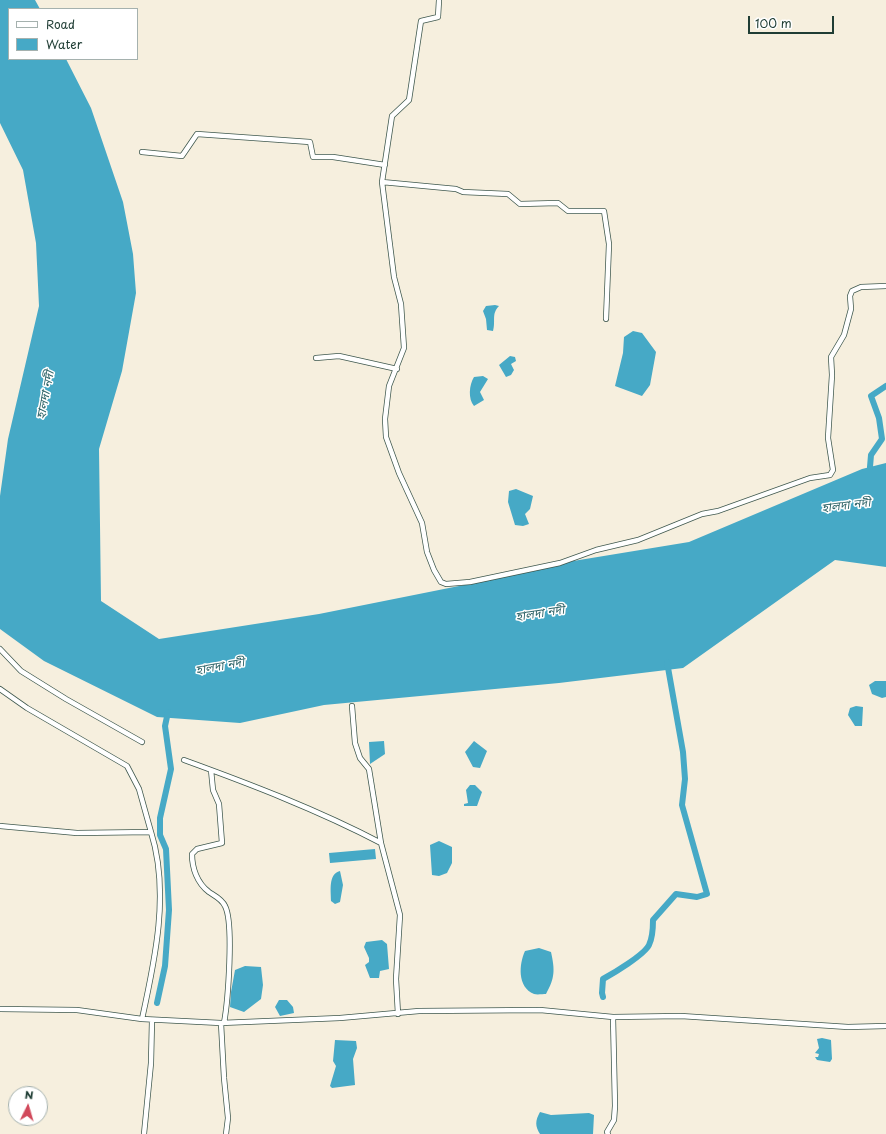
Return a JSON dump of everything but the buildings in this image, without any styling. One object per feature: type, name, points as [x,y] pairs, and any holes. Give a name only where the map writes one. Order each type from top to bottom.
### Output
[{"type":"street","points":[[439,0],[438,17],[421,21],[409,100],[392,116],[382,182],[393,270],[401,304],[404,348],[397,370],[389,386],[385,419],[386,436],[399,472],[422,523],[427,552],[434,570],[441,582],[446,584],[470,582],[560,563],[596,550],[638,540],[702,514],[718,511],[810,478],[830,475],[833,470],[828,438],[832,375],[831,357],[844,335],[851,309],[850,296],[852,291],[861,287],[886,286]]},
{"type":"street","points":[[142,152],[182,156],[197,134],[310,142],[312,157],[333,157],[385,165]]},
{"type":"street","points":[[382,182],[456,188],[463,192],[508,194],[520,204],[558,204],[568,212],[604,211],[609,244],[606,319]]},
{"type":"street","points":[[316,358],[339,356],[397,370]]},
{"type":"street","points":[[0,649],[21,670],[66,699],[142,742]]},
{"type":"street","points":[[0,689],[27,708],[127,766],[139,789],[157,852],[160,908],[152,973],[142,1019]]},
{"type":"street","points":[[352,706],[355,743],[360,758],[369,769],[381,843],[400,914],[396,979],[398,1014]]},
{"type":"street","points":[[184,760],[212,770],[350,827],[381,843]]},
{"type":"street","points":[[212,770],[213,790],[219,804],[222,843],[197,849],[192,854],[192,867],[207,891],[218,897],[225,905],[229,919],[229,971],[223,1022],[224,1078],[228,1118],[226,1134]]},
{"type":"street","points":[[0,826],[77,833],[151,832]]},
{"type":"street","points":[[0,1009],[77,1010],[152,1020],[223,1022],[277,1022],[419,1012],[540,1010],[613,1017],[681,1016],[848,1027],[886,1026]]},
{"type":"street","points":[[608,1134],[607,1132],[614,1120],[615,1106],[613,1017]]},
{"type":"street","points":[[144,1134],[146,1094],[151,1063],[152,1020]]},
{"type":"water","name":"হালদা নদী","points":[[0,0],[35,0],[39,8],[8,8],[8,60],[67,60],[91,108],[123,202],[133,254],[136,293],[122,371],[99,449],[101,601],[159,639],[319,614],[494,579],[561,563],[689,542],[862,469],[886,463],[886,567],[835,560],[683,668],[559,683],[324,705],[240,723],[157,717],[44,661],[0,629],[0,496],[8,439],[39,306],[36,243],[23,170],[0,123]]},
{"type":"water","points":[[486,306],[499,306],[494,315],[493,331],[487,330],[486,319],[483,311]]},
{"type":"water","points":[[633,331],[642,333],[656,352],[650,385],[642,396],[615,386],[623,353],[624,337]]},
{"type":"water","points":[[510,356],[515,357],[516,361],[511,364],[514,370],[511,375],[506,377],[499,365]]},
{"type":"water","points":[[483,376],[488,379],[480,392],[484,400],[474,406],[470,396],[471,384],[474,377]]},
{"type":"water","points":[[516,489],[533,496],[530,509],[525,514],[529,524],[523,526],[515,525],[508,502],[509,491]]},
{"type":"water","points":[[875,681],[886,681],[886,697],[882,698],[872,694],[869,685]]},
{"type":"water","points":[[856,706],[863,707],[862,726],[855,726],[848,715],[850,708]]},
{"type":"water","points":[[384,741],[385,754],[370,764],[369,742]]},
{"type":"water","points":[[474,741],[487,751],[480,768],[473,767],[465,752]]},
{"type":"water","points":[[470,785],[475,785],[482,792],[477,806],[464,806],[464,804],[468,803],[466,790]]},
{"type":"water","points":[[439,841],[452,847],[452,863],[447,873],[439,876],[432,875],[430,845]]},
{"type":"water","points":[[375,849],[376,859],[330,863],[329,853]]},
{"type":"water","points":[[340,871],[343,885],[340,902],[335,904],[331,901],[331,883],[336,873]]},
{"type":"water","points":[[382,940],[387,944],[389,969],[380,971],[379,978],[370,978],[365,965],[369,962],[369,958],[364,947],[366,942]]},
{"type":"water","points":[[539,948],[551,952],[553,964],[553,978],[546,994],[534,994],[528,991],[522,981],[521,975],[521,962],[525,951]]},
{"type":"water","points":[[245,966],[261,967],[263,985],[261,999],[244,1012],[230,1007],[235,970]]},
{"type":"water","points":[[279,1000],[287,1000],[293,1007],[294,1013],[280,1016],[275,1007]]},
{"type":"water","points":[[822,1038],[831,1040],[832,1059],[830,1062],[817,1060],[815,1057],[818,1057],[819,1054],[815,1053],[819,1048],[817,1039]]},
{"type":"water","points":[[335,1040],[356,1041],[357,1048],[353,1059],[355,1085],[332,1088],[330,1086],[336,1066],[333,1061]]},
{"type":"water","points":[[540,1112],[551,1115],[589,1113],[594,1115],[593,1134],[540,1134],[536,1123]]},
{"type":"waterway","points":[[870,467],[871,455],[882,439],[879,418],[871,396],[886,386]]},
{"type":"waterway","points":[[603,997],[603,979],[628,964],[646,949],[651,939],[653,920],[676,894],[697,897],[707,894],[682,805],[685,779],[683,752],[667,662]]},
{"type":"waterway","points":[[157,1003],[165,966],[169,910],[166,849],[160,835],[160,818],[171,769],[165,726],[168,712]]}]
